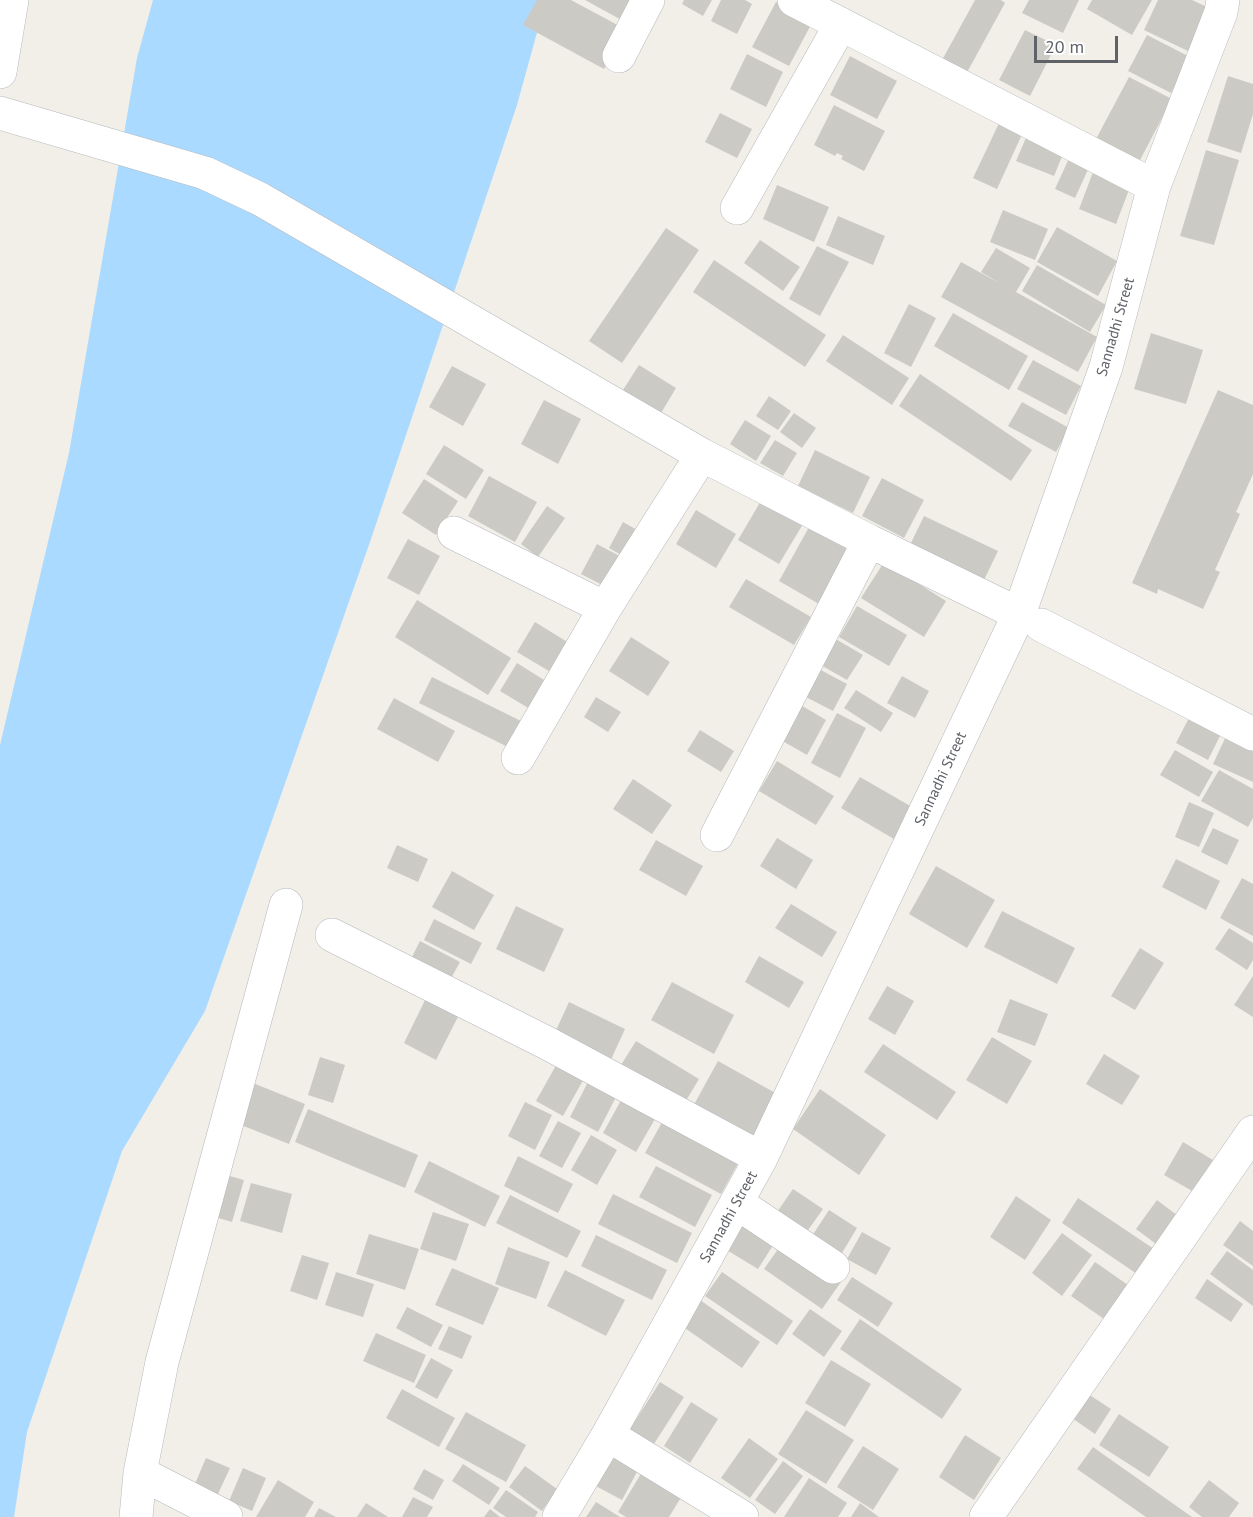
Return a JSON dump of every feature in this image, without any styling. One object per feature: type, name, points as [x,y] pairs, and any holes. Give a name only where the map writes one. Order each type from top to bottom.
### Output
[{"type":"street","points":[[0,72],[12,0]]},
{"type":"street","points":[[619,56],[648,0]]},
{"type":"street","points":[[794,0],[1154,186]]},
{"type":"street","name":"Sannadhi Street","points":[[559,1517],[608,1435],[761,1158],[1030,620],[1106,367],[1154,186],[1214,4]]},
{"type":"street","points":[[737,208],[841,24]]},
{"type":"street","points":[[0,114],[205,173],[260,198],[702,455],[1253,734]]},
{"type":"street","points":[[518,758],[605,608],[702,455]]},
{"type":"street","points":[[454,533],[605,608]]},
{"type":"street","points":[[717,835],[869,541]]},
{"type":"street","points":[[136,1517],[140,1473],[162,1362],[286,905]]},
{"type":"street","points":[[332,935],[547,1043],[761,1158]]},
{"type":"street","points":[[986,1517],[1253,1132]]},
{"type":"street","points":[[737,1203],[832,1267]]},
{"type":"street","points":[[608,1435],[742,1517]]},
{"type":"street","points":[[140,1473],[226,1517]]},
{"type":"water","points":[[153,0],[546,0],[517,105],[371,539],[205,1011],[122,1151],[27,1432],[14,1517],[0,1517],[0,745],[69,453],[137,58]]},
{"type":"building","points":[[537,0],[571,0],[625,29],[604,69],[523,25]]},
{"type":"building","points":[[585,0],[639,0],[627,23]]},
{"type":"building","points":[[684,0],[712,0],[703,16],[682,4]]},
{"type":"building","points":[[721,0],[745,0],[752,4],[737,34],[711,21]]},
{"type":"building","points":[[975,0],[1001,0],[1005,3],[965,76],[941,62]]},
{"type":"building","points":[[1029,0],[1079,0],[1063,33],[1022,13]]},
{"type":"building","points":[[1092,0],[1152,0],[1132,35],[1087,9]]},
{"type":"building","points":[[1158,0],[1192,0],[1209,8],[1188,51],[1144,30]]},
{"type":"building","points":[[776,2],[813,21],[789,66],[752,47]]},
{"type":"building","points":[[1025,30],[1056,45],[1030,96],[999,80]]},
{"type":"building","points":[[1147,35],[1190,57],[1171,93],[1128,71]]},
{"type":"building","points":[[747,54],[783,72],[766,107],[730,89]]},
{"type":"building","points":[[850,56],[897,81],[877,119],[830,95]]},
{"type":"building","points":[[1228,76],[1253,84],[1253,114],[1241,153],[1207,142]]},
{"type":"building","points":[[1129,77],[1172,99],[1139,162],[1096,139]]},
{"type":"building","points":[[834,105],[885,131],[864,171],[841,159],[843,156],[837,153],[835,156],[814,145]]},
{"type":"building","points":[[720,113],[752,129],[737,158],[705,142]]},
{"type":"building","points":[[1001,119],[1024,130],[997,189],[973,178]]},
{"type":"building","points":[[1028,133],[1065,149],[1054,176],[1016,161]]},
{"type":"building","points":[[1206,150],[1239,160],[1214,245],[1180,236]]},
{"type":"building","points":[[1071,154],[1091,163],[1075,198],[1055,189]]},
{"type":"building","points":[[1095,167],[1132,182],[1116,224],[1079,209]]},
{"type":"building","points":[[777,185],[829,207],[814,242],[763,219]]},
{"type":"building","points":[[1003,210],[1048,229],[1035,260],[990,242]]},
{"type":"building","points":[[838,216],[885,236],[873,265],[826,245]]},
{"type":"building","points":[[1057,227],[1117,261],[1098,296],[1037,262]]},
{"type":"building","points":[[666,228],[699,250],[622,363],[589,341]]},
{"type":"building","points":[[760,240],[800,267],[783,291],[744,263]]},
{"type":"building","points":[[817,246],[849,262],[820,316],[789,299]]},
{"type":"building","points":[[996,248],[1030,268],[1016,292],[1097,337],[1078,372],[941,297],[961,262],[1001,284],[981,272]]},
{"type":"building","points":[[714,260],[826,335],[805,367],[693,292]]},
{"type":"building","points":[[1037,265],[1106,305],[1090,332],[1022,291]]},
{"type":"building","points":[[909,304],[936,318],[911,367],[884,353]]},
{"type":"building","points":[[953,313],[1028,356],[1009,390],[934,346]]},
{"type":"building","points":[[1151,333],[1203,350],[1186,404],[1134,389]]},
{"type":"building","points":[[843,335],[909,378],[892,405],[826,361]]},
{"type":"building","points":[[1033,360],[1081,386],[1066,415],[1017,389]]},
{"type":"building","points":[[639,365],[676,388],[661,413],[623,390]]},
{"type":"building","points":[[452,366],[486,384],[463,426],[429,407]]},
{"type":"building","points":[[920,374],[1032,450],[1011,481],[899,406]]},
{"type":"building","points":[[1218,390],[1253,405],[1253,474],[1236,512],[1240,514],[1215,570],[1220,572],[1203,609],[1158,589],[1157,594],[1132,583]]},
{"type":"building","points":[[769,396],[791,411],[778,430],[756,416]]},
{"type":"building","points":[[544,400],[581,419],[558,464],[521,444]]},
{"type":"building","points":[[1022,402],[1069,428],[1056,452],[1008,426]]},
{"type":"building","points":[[794,413],[816,428],[802,448],[780,432]]},
{"type":"building","points":[[745,420],[771,436],[756,461],[730,444]]},
{"type":"building","points":[[775,440],[797,453],[783,476],[760,463]]},
{"type":"building","points":[[444,445],[484,470],[466,499],[426,474]]},
{"type":"building","points":[[815,450],[870,477],[853,513],[798,486]]},
{"type":"building","points":[[489,476],[537,502],[515,542],[468,516]]},
{"type":"building","points":[[882,478],[924,500],[904,538],[862,516]]},
{"type":"building","points":[[424,479],[458,501],[436,535],[402,513]]},
{"type":"building","points":[[762,499],[803,524],[779,564],[738,540]]},
{"type":"building","points":[[547,506],[565,518],[538,557],[521,544]]},
{"type":"building","points":[[696,510],[736,534],[716,568],[676,544]]},
{"type":"building","points":[[924,516],[998,551],[984,580],[910,545]]},
{"type":"building","points":[[813,520],[853,543],[819,604],[779,581]]},
{"type":"building","points":[[623,522],[644,534],[630,560],[609,548]]},
{"type":"building","points":[[408,539],[440,556],[419,595],[387,578]]},
{"type":"building","points":[[597,544],[627,560],[612,590],[581,574]]},
{"type":"building","points":[[884,562],[946,601],[924,637],[861,598]]},
{"type":"building","points":[[746,579],[811,617],[794,645],[729,607]]},
{"type":"building","points":[[417,600],[511,658],[488,695],[395,637]]},
{"type":"building","points":[[857,606],[907,635],[889,666],[839,637]]},
{"type":"building","points":[[535,622],[577,648],[559,677],[517,652]]},
{"type":"building","points":[[631,637],[670,662],[648,696],[609,671]]},
{"type":"building","points":[[834,638],[863,655],[847,680],[819,664]]},
{"type":"building","points":[[517,663],[557,688],[540,715],[500,691]]},
{"type":"building","points":[[817,668],[847,684],[833,711],[802,695]]},
{"type":"building","points":[[902,676],[929,691],[915,718],[887,703]]},
{"type":"building","points":[[432,677],[525,723],[512,749],[419,703]]},
{"type":"building","points":[[856,690],[893,713],[881,732],[844,708]]},
{"type":"building","points":[[596,697],[621,712],[608,732],[584,717]]},
{"type":"building","points":[[394,698],[455,731],[438,762],[377,729]]},
{"type":"building","points":[[799,704],[826,720],[807,755],[779,739]]},
{"type":"building","points":[[837,713],[866,728],[840,778],[811,763]]},
{"type":"building","points":[[1189,718],[1221,734],[1208,760],[1176,743]]},
{"type":"building","points":[[700,730],[734,751],[721,772],[687,751]]},
{"type":"building","points":[[1228,732],[1253,744],[1253,782],[1213,764]]},
{"type":"building","points":[[1175,750],[1213,772],[1199,797],[1160,775]]},
{"type":"building","points":[[777,761],[834,796],[816,825],[759,791]]},
{"type":"building","points":[[1219,770],[1253,789],[1253,818],[1248,827],[1201,801]]},
{"type":"building","points":[[860,777],[912,807],[894,839],[841,808]]},
{"type":"building","points":[[633,779],[672,805],[652,834],[613,809]]},
{"type":"building","points":[[1189,802],[1214,813],[1199,847],[1175,837]]},
{"type":"building","points":[[1213,828],[1239,840],[1227,865],[1201,852]]},
{"type":"building","points":[[777,838],[813,860],[796,889],[760,866]]},
{"type":"building","points":[[656,840],[703,866],[686,896],[639,870]]},
{"type":"building","points":[[397,845],[428,859],[418,882],[387,868]]},
{"type":"building","points":[[1176,859],[1220,881],[1206,910],[1162,887]]},
{"type":"building","points":[[936,866],[995,900],[967,948],[909,914]]},
{"type":"building","points":[[452,871],[494,895],[474,930],[432,907]]},
{"type":"building","points":[[1242,878],[1253,884],[1253,936],[1220,918]]},
{"type":"building","points":[[791,904],[837,932],[822,957],[775,928]]},
{"type":"building","points":[[516,906],[564,929],[544,972],[496,949]]},
{"type":"building","points":[[1002,911],[1075,948],[1057,984],[984,947]]},
{"type":"building","points":[[434,919],[482,943],[471,964],[424,940]]},
{"type":"building","points":[[1229,928],[1253,943],[1253,960],[1247,970],[1215,949]]},
{"type":"building","points":[[420,941],[460,962],[445,989],[406,969]]},
{"type":"building","points":[[1140,948],[1164,963],[1135,1010],[1111,996]]},
{"type":"building","points":[[759,956],[804,982],[789,1008],[745,982]]},
{"type":"building","points":[[1253,976],[1253,1017],[1234,1005]]},
{"type":"building","points":[[672,982],[734,1015],[714,1054],[651,1020]]},
{"type":"building","points":[[887,986],[914,1001],[895,1035],[868,1019]]},
{"type":"building","points":[[431,988],[464,1005],[436,1060],[404,1043]]},
{"type":"building","points":[[1010,999],[1048,1014],[1035,1046],[997,1032]]},
{"type":"building","points":[[569,1002],[625,1029],[608,1066],[552,1039]]},
{"type":"building","points":[[992,1037],[1032,1061],[1007,1104],[966,1080]]},
{"type":"building","points":[[636,1041],[699,1079],[684,1104],[621,1065]]},
{"type":"building","points":[[883,1044],[956,1092],[937,1120],[864,1072]]},
{"type":"building","points":[[1104,1054],[1140,1076],[1122,1105],[1086,1084]]},
{"type":"building","points":[[320,1057],[345,1065],[333,1103],[308,1095]]},
{"type":"building","points":[[559,1060],[586,1075],[563,1116],[536,1101]]},
{"type":"building","points":[[718,1061],[779,1095],[751,1144],[691,1110]]},
{"type":"building","points":[[248,1081],[305,1104],[289,1144],[231,1121]]},
{"type":"building","points":[[588,1082],[616,1097],[598,1132],[570,1117]]},
{"type":"building","points":[[820,1089],[886,1135],[859,1175],[793,1129]]},
{"type":"building","points":[[625,1093],[659,1112],[636,1152],[603,1133]]},
{"type":"building","points":[[525,1102],[552,1115],[535,1150],[508,1136]]},
{"type":"building","points":[[308,1109],[418,1155],[405,1188],[295,1142]]},
{"type":"building","points":[[666,1115],[742,1156],[721,1194],[645,1153]]},
{"type":"building","points":[[558,1121],[581,1133],[562,1168],[539,1156]]},
{"type":"building","points":[[591,1135],[617,1150],[597,1185],[571,1170]]},
{"type":"building","points":[[1183,1142],[1213,1160],[1194,1192],[1164,1175]]},
{"type":"building","points":[[518,1156],[573,1184],[558,1213],[504,1186]]},
{"type":"building","points":[[429,1161],[500,1196],[485,1227],[414,1192]]},
{"type":"building","points":[[656,1166],[712,1195],[695,1227],[639,1197]]},
{"type":"building","points":[[219,1173],[244,1180],[232,1222],[208,1215]]},
{"type":"building","points":[[251,1183],[292,1194],[282,1233],[240,1221]]},
{"type":"building","points":[[793,1189],[823,1209],[806,1233],[777,1212]]},
{"type":"building","points":[[613,1194],[692,1233],[677,1263],[598,1224]]},
{"type":"building","points":[[510,1195],[581,1231],[567,1258],[496,1223]]},
{"type":"building","points":[[1016,1196],[1051,1220],[1025,1260],[990,1237]]},
{"type":"building","points":[[1078,1198],[1157,1251],[1140,1276],[1062,1223]]},
{"type":"building","points":[[1157,1200],[1186,1222],[1164,1250],[1136,1229]]},
{"type":"building","points":[[829,1210],[857,1228],[839,1258],[810,1239]]},
{"type":"building","points":[[433,1212],[469,1224],[456,1261],[420,1249]]},
{"type":"building","points":[[744,1219],[777,1239],[758,1269],[725,1249]]},
{"type":"building","points":[[1240,1221],[1253,1231],[1253,1266],[1223,1245]]},
{"type":"building","points":[[862,1232],[891,1248],[876,1275],[847,1259]]},
{"type":"building","points":[[1062,1233],[1092,1255],[1062,1296],[1032,1273]]},
{"type":"building","points":[[369,1234],[419,1249],[405,1290],[356,1274]]},
{"type":"building","points":[[596,1235],[667,1270],[652,1300],[581,1266]]},
{"type":"building","points":[[783,1242],[841,1282],[822,1309],[764,1269]]},
{"type":"building","points":[[508,1247],[550,1262],[536,1299],[495,1284]]},
{"type":"building","points":[[1227,1251],[1253,1270],[1253,1306],[1210,1274]]},
{"type":"building","points":[[302,1255],[329,1263],[317,1300],[290,1291]]},
{"type":"building","points":[[1095,1262],[1128,1285],[1104,1319],[1071,1296]]},
{"type":"building","points":[[452,1268],[499,1288],[483,1325],[435,1305]]},
{"type":"building","points":[[565,1270],[625,1300],[606,1336],[547,1306]]},
{"type":"building","points":[[336,1272],[374,1284],[363,1317],[325,1305]]},
{"type":"building","points":[[722,1272],[793,1321],[777,1345],[705,1296]]},
{"type":"building","points":[[852,1277],[893,1303],[878,1327],[837,1300]]},
{"type":"building","points":[[1207,1279],[1243,1304],[1231,1322],[1195,1298]]},
{"type":"building","points":[[700,1300],[760,1342],[742,1368],[682,1326]]},
{"type":"building","points":[[407,1307],[443,1325],[431,1347],[396,1328]]},
{"type":"building","points":[[810,1309],[842,1331],[824,1357],[792,1334]]},
{"type":"building","points":[[860,1319],[962,1389],[942,1419],[840,1349]]},
{"type":"building","points":[[449,1326],[472,1336],[462,1359],[438,1349]]},
{"type":"building","points":[[376,1333],[426,1355],[414,1383],[363,1361]]},
{"type":"building","points":[[431,1358],[453,1370],[437,1399],[415,1387]]},
{"type":"building","points":[[831,1360],[871,1384],[845,1427],[805,1403]]},
{"type":"building","points":[[660,1382],[684,1397],[654,1444],[630,1429]]},
{"type":"building","points":[[402,1389],[455,1418],[439,1447],[386,1418]]},
{"type":"building","points":[[1085,1392],[1111,1409],[1095,1434],[1069,1416]]},
{"type":"building","points":[[691,1402],[718,1419],[690,1463],[664,1446]]},
{"type":"building","points":[[806,1410],[854,1440],[826,1484],[778,1454]]},
{"type":"building","points":[[466,1412],[526,1445],[506,1482],[445,1449]]},
{"type":"building","points":[[1119,1414],[1169,1447],[1149,1477],[1099,1445]]},
{"type":"building","points":[[965,1435],[1001,1458],[974,1500],[939,1477]]},
{"type":"building","points":[[749,1438],[778,1459],[750,1498],[721,1478]]},
{"type":"building","points":[[863,1446],[899,1469],[873,1510],[837,1487]]},
{"type":"building","points":[[1093,1447],[1192,1517],[1146,1517],[1077,1469]]},
{"type":"building","points":[[610,1455],[638,1470],[622,1500],[594,1485]]},
{"type":"building","points":[[206,1458],[230,1468],[217,1496],[194,1486]]},
{"type":"building","points":[[783,1461],[803,1476],[775,1514],[755,1500]]},
{"type":"building","points":[[463,1464],[500,1488],[489,1505],[452,1481]]},
{"type":"building","points":[[525,1466],[557,1489],[542,1511],[509,1487]]},
{"type":"building","points":[[645,1467],[685,1491],[669,1517],[626,1517],[618,1512]]},
{"type":"building","points":[[243,1468],[266,1478],[252,1511],[229,1501]]},
{"type":"building","points":[[424,1469],[444,1480],[433,1500],[413,1489]]},
{"type":"building","points":[[809,1478],[847,1503],[838,1517],[784,1517]]},
{"type":"building","points":[[278,1480],[314,1502],[305,1517],[256,1517]]},
{"type":"building","points":[[1209,1480],[1239,1503],[1229,1517],[1202,1517],[1189,1507]]},
{"type":"building","points":[[506,1490],[538,1512],[535,1517],[506,1517],[493,1508]]},
{"type":"building","points":[[413,1497],[433,1507],[427,1517],[402,1517]]},
{"type":"building","points":[[596,1502],[620,1517],[586,1517]]},
{"type":"building","points":[[366,1503],[388,1517],[357,1517]]},
{"type":"building","points":[[860,1503],[879,1517],[851,1517]]},
{"type":"building","points":[[319,1508],[336,1517],[314,1517]]},
{"type":"building","points":[[490,1509],[500,1517],[484,1517]]}]
